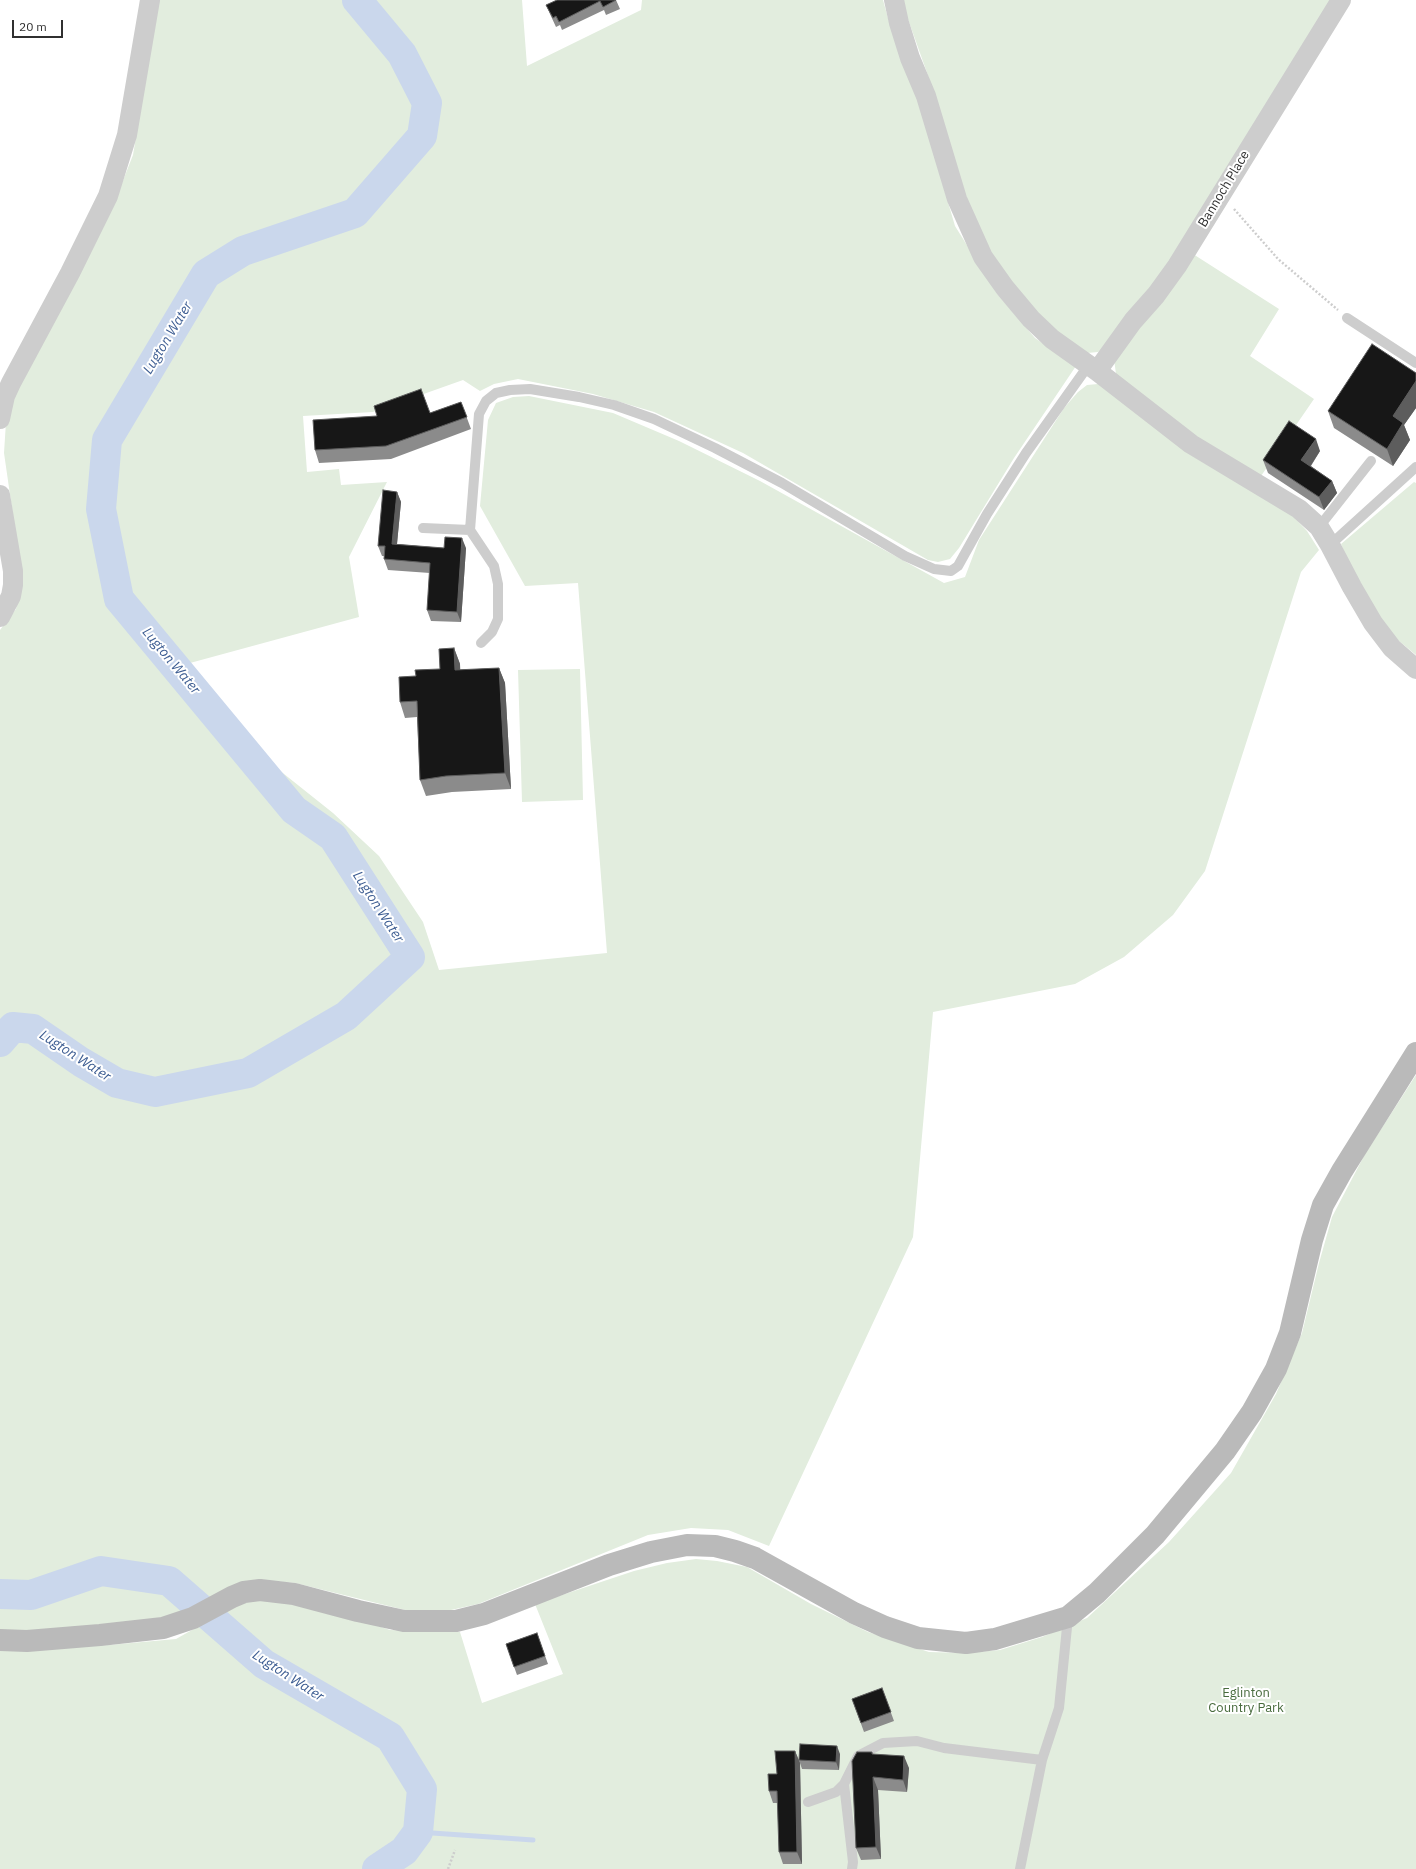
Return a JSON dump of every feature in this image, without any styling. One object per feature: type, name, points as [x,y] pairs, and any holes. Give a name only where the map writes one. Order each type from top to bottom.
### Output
[{"type":"main road","points":[[0,1640],[27,1640],[100,1635],[163,1628],[193,1618],[219,1603],[244,1592],[260,1590],[277,1591],[404,1621],[456,1621],[484,1614],[608,1566],[651,1552],[688,1545],[715,1546],[755,1558],[854,1613],[885,1627],[918,1638],[966,1643],[995,1640],[1068,1617],[1103,1588],[1155,1535],[1225,1452],[1252,1412],[1276,1369],[1290,1333],[1312,1240],[1323,1205],[1342,1171],[1416,1053]]},
{"type":"street","points":[[0,419],[5,396],[11,383],[70,273],[108,196],[127,135],[150,0]]},
{"type":"street","points":[[894,0],[899,24],[910,58],[926,96],[957,199],[983,257],[1005,288],[1031,319],[1052,339],[1190,444],[1299,508],[1319,527],[1373,623],[1392,648],[1416,669]]},
{"type":"street","name":"Bannoch Place","points":[[1092,368],[1156,295],[1177,266],[1341,0]]},
{"type":"street","points":[[0,495],[13,571],[11,596],[0,617]]},
{"type":"lane","points":[[1347,318],[1416,363]]},
{"type":"lane","points":[[481,643],[492,632],[498,619],[498,584],[494,566],[470,530],[479,414],[486,401],[496,394],[510,390],[530,389],[614,405],[654,419],[716,448],[782,483],[905,556],[934,569],[951,571],[958,566],[987,514],[1026,453],[1092,368]]},
{"type":"lane","points":[[1319,527],[1372,461]]},
{"type":"lane","points":[[1330,545],[1416,467]]},
{"type":"lane","points":[[423,528],[470,530]]},
{"type":"lane","points":[[1020,1869],[1042,1760],[1059,1708],[1068,1617]]},
{"type":"lane","points":[[808,1802],[836,1792],[844,1784],[858,1756],[883,1743],[917,1741],[944,1748],[1042,1760]]},
{"type":"lane","points":[[844,1784],[853,1862],[852,1869]]},
{"type":"path","points":[[1221,193],[1245,224],[1278,259],[1347,318]]},
{"type":"path","points":[[448,1869],[455,1850]]},
{"type":"green space","points":[[159,0],[522,0],[527,66],[641,10],[642,0],[883,0],[891,29],[917,97],[955,226],[998,295],[1035,338],[1076,366],[1014,458],[959,548],[950,559],[938,562],[928,560],[743,453],[654,412],[593,394],[518,379],[494,384],[480,391],[463,380],[373,412],[303,416],[307,472],[339,469],[341,485],[387,482],[349,557],[359,617],[190,663],[269,762],[333,813],[379,856],[423,922],[439,970],[607,953],[578,583],[525,586],[480,506],[488,420],[496,403],[513,397],[529,396],[613,413],[679,441],[760,481],[944,583],[965,577],[979,540],[1064,408],[1078,392],[1087,385],[1098,384],[1290,513],[1307,531],[1319,550],[1301,572],[1205,871],[1173,915],[1124,957],[1075,984],[933,1012],[913,1237],[769,1546],[728,1530],[691,1528],[648,1535],[478,1604],[442,1612],[405,1610],[295,1583],[262,1580],[182,1615],[59,1630],[0,1631],[0,630],[16,609],[21,583],[18,550],[4,453],[6,422],[14,390],[113,206],[133,155]]},
{"type":"green space","points":[[903,0],[1330,0],[1186,239],[1106,347],[1098,352],[1087,353],[1047,326],[993,258],[964,197],[936,98],[904,8]]},
{"type":"green space","points":[[1193,254],[1279,309],[1250,356],[1314,399],[1261,476],[1205,445],[1116,374],[1114,359]]},
{"type":"green space","points":[[1414,482],[1416,483],[1416,655],[1393,636],[1355,579],[1341,544]]},
{"type":"green space","points":[[580,669],[583,800],[522,802],[518,670]]},
{"type":"green space","name":"Eglinton Country Park","points":[[1416,1075],[1416,1869],[0,1869],[0,1649],[109,1645],[176,1639],[231,1608],[247,1602],[271,1599],[358,1619],[390,1630],[460,1632],[482,1703],[563,1674],[535,1604],[634,1571],[667,1563],[696,1559],[717,1561],[747,1567],[811,1604],[868,1632],[929,1652],[965,1653],[1000,1650],[1042,1637],[1087,1618],[1169,1542],[1231,1473],[1276,1394],[1302,1333],[1332,1217],[1365,1154]]},
{"type":"building","points":[[557,0],[616,0],[603,7],[600,1],[559,22],[556,16],[553,18],[546,5]]},
{"type":"building","points":[[1372,344],[1416,373],[1416,381],[1393,416],[1403,423],[1387,449],[1328,411]]},
{"type":"building","points":[[421,389],[430,413],[461,402],[467,417],[386,446],[315,450],[313,420],[377,416],[374,406]]},
{"type":"building","points":[[1289,421],[1316,439],[1301,460],[1332,481],[1319,497],[1263,460]]},
{"type":"building","points":[[383,490],[397,492],[392,544],[444,548],[445,537],[462,538],[457,612],[427,610],[430,563],[384,559],[385,546],[378,546]]},
{"type":"building","points":[[454,648],[455,670],[499,668],[505,773],[446,776],[420,780],[417,701],[400,702],[399,677],[416,676],[415,670],[440,669],[439,649]]},
{"type":"building","points":[[537,1633],[545,1656],[514,1667],[506,1644]]},
{"type":"building","points":[[882,1688],[891,1712],[861,1723],[852,1699]]},
{"type":"building","points":[[800,1744],[837,1746],[836,1762],[799,1760]]},
{"type":"building","points":[[775,1751],[795,1751],[797,1852],[779,1852],[777,1791],[769,1791],[768,1774],[777,1774]]},
{"type":"building","points":[[857,1752],[872,1752],[872,1754],[904,1756],[903,1780],[873,1777],[876,1847],[856,1848],[852,1761]]},
{"type":"waterway","name":"Lugton Water","points":[[0,1042],[13,1027],[33,1029],[81,1062],[117,1083],[155,1092],[248,1073],[346,1016],[410,957],[333,837],[294,810],[119,599],[101,509],[107,440],[206,274],[243,251],[355,213],[422,136],[427,103],[402,54],[357,0]]},
{"type":"waterway","name":"Lugton Water","points":[[0,1594],[31,1595],[101,1571],[169,1581],[264,1664],[390,1737],[422,1789],[418,1832],[404,1851],[377,1869]]},
{"type":"waterway","points":[[418,1832],[533,1840]]}]
